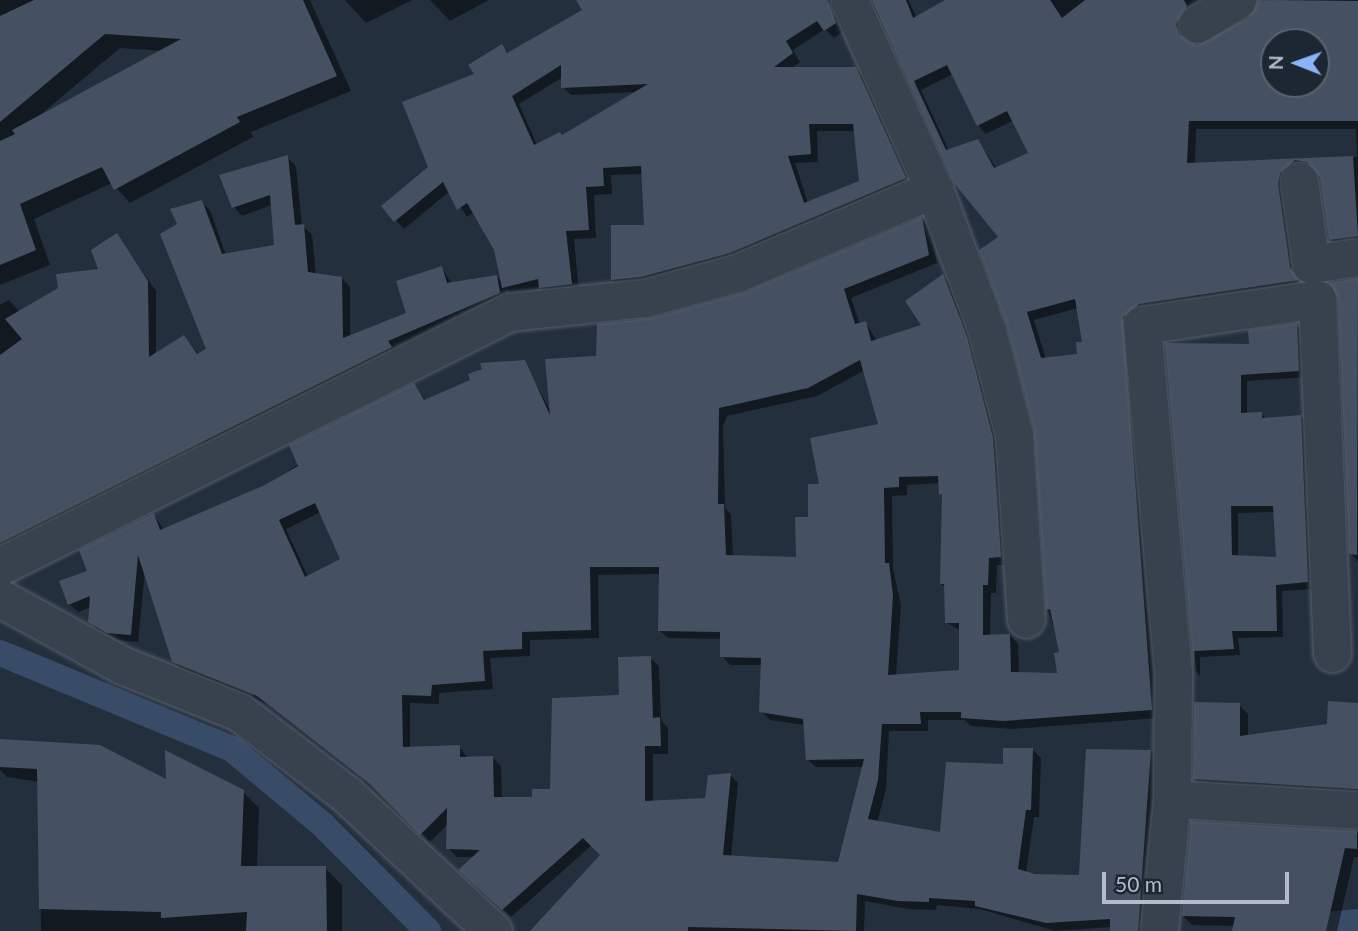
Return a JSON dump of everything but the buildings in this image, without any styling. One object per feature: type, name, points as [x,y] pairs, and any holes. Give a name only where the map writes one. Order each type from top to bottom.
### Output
[{"type":"street","points":[[849,0],[934,190],[987,331],[1014,435],[1026,619]]},
{"type":"street","points":[[1197,24],[1237,0]]},
{"type":"street","points":[[1299,181],[1311,264],[1358,257]]},
{"type":"street","points":[[0,566],[509,312],[645,298],[737,273],[934,190]]},
{"type":"street","points":[[1159,931],[1172,799],[1173,674],[1142,326],[1317,299],[1332,653]]},
{"type":"street","points":[[0,598],[122,665],[239,712],[346,794],[493,931]]},
{"type":"street","points":[[1172,799],[1358,810]]},
{"type":"water","points":[[1358,909],[1358,931],[1288,931],[1287,915]]},
{"type":"waterway","points":[[0,653],[232,749],[322,824],[428,931]]}]
